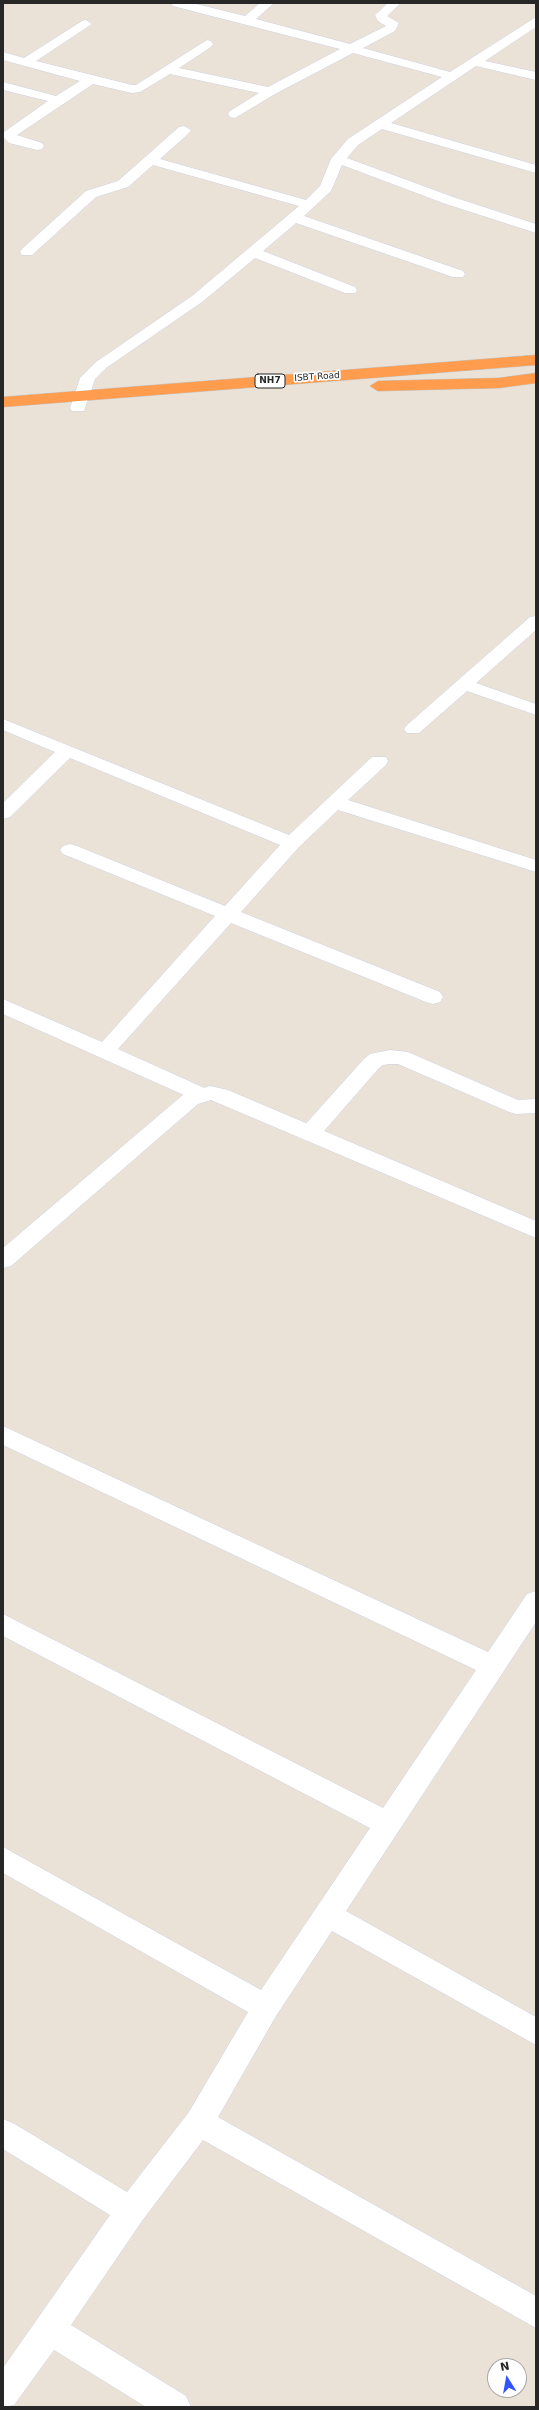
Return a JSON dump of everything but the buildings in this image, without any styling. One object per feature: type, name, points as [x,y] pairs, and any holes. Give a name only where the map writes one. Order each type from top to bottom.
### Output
[{"type":"highway","name":"ISBT Road","points":[[3,402],[80,402],[536,360]]},
{"type":"highway","name":"NH7","points":[[3,414],[80,402],[373,387],[499,383],[536,378]]},
{"type":"street","points":[[176,3],[247,20],[451,76]]},
{"type":"street","points":[[247,20],[268,3]]},
{"type":"street","points":[[235,114],[270,91],[394,26],[381,15],[395,3]]},
{"type":"street","points":[[80,402],[88,378],[101,364],[197,299],[309,205],[329,183],[338,159],[353,142],[536,21]]},
{"type":"street","points":[[26,62],[86,24]]},
{"type":"street","points":[[3,56],[91,80],[137,89],[207,44]]},
{"type":"street","points":[[474,62],[536,76]]},
{"type":"street","points":[[168,70],[270,91]]},
{"type":"street","points":[[37,146],[14,140],[9,135],[58,100],[91,80]]},
{"type":"street","points":[[3,86],[58,100]]},
{"type":"street","points":[[380,124],[536,169]]},
{"type":"street","points":[[27,252],[91,194],[123,184],[184,130]]},
{"type":"street","points":[[338,159],[448,200],[536,229]]},
{"type":"street","points":[[150,160],[309,205]]},
{"type":"street","points":[[293,217],[458,274]]},
{"type":"street","points":[[253,252],[350,290]]},
{"type":"street","points":[[413,730],[463,684],[536,621]]},
{"type":"street","points":[[463,684],[536,710]]},
{"type":"street","points":[[3,724],[292,843]]},
{"type":"street","points":[[3,813],[68,750]]},
{"type":"street","points":[[106,1050],[231,913],[292,843],[379,761]]},
{"type":"street","points":[[334,802],[536,866]]},
{"type":"street","points":[[70,850],[231,913],[433,997]]},
{"type":"street","points":[[3,1006],[106,1050],[202,1094],[221,1095],[536,1230]]},
{"type":"street","points":[[310,1133],[371,1064],[378,1059],[390,1057],[401,1057],[516,1107],[536,1106]]},
{"type":"street","points":[[3,1260],[191,1099],[202,1094]]},
{"type":"street","points":[[3,1435],[493,1666]]},
{"type":"street","points":[[3,2394],[50,2330],[131,2211],[199,2122],[266,2007],[536,1601]]},
{"type":"street","points":[[3,1624],[387,1823]]},
{"type":"street","points":[[3,1859],[266,2007]]},
{"type":"street","points":[[328,1915],[536,2032]]},
{"type":"street","points":[[199,2122],[536,2313]]},
{"type":"street","points":[[3,2133],[131,2211]]},
{"type":"street","points":[[50,2330],[175,2407]]}]
